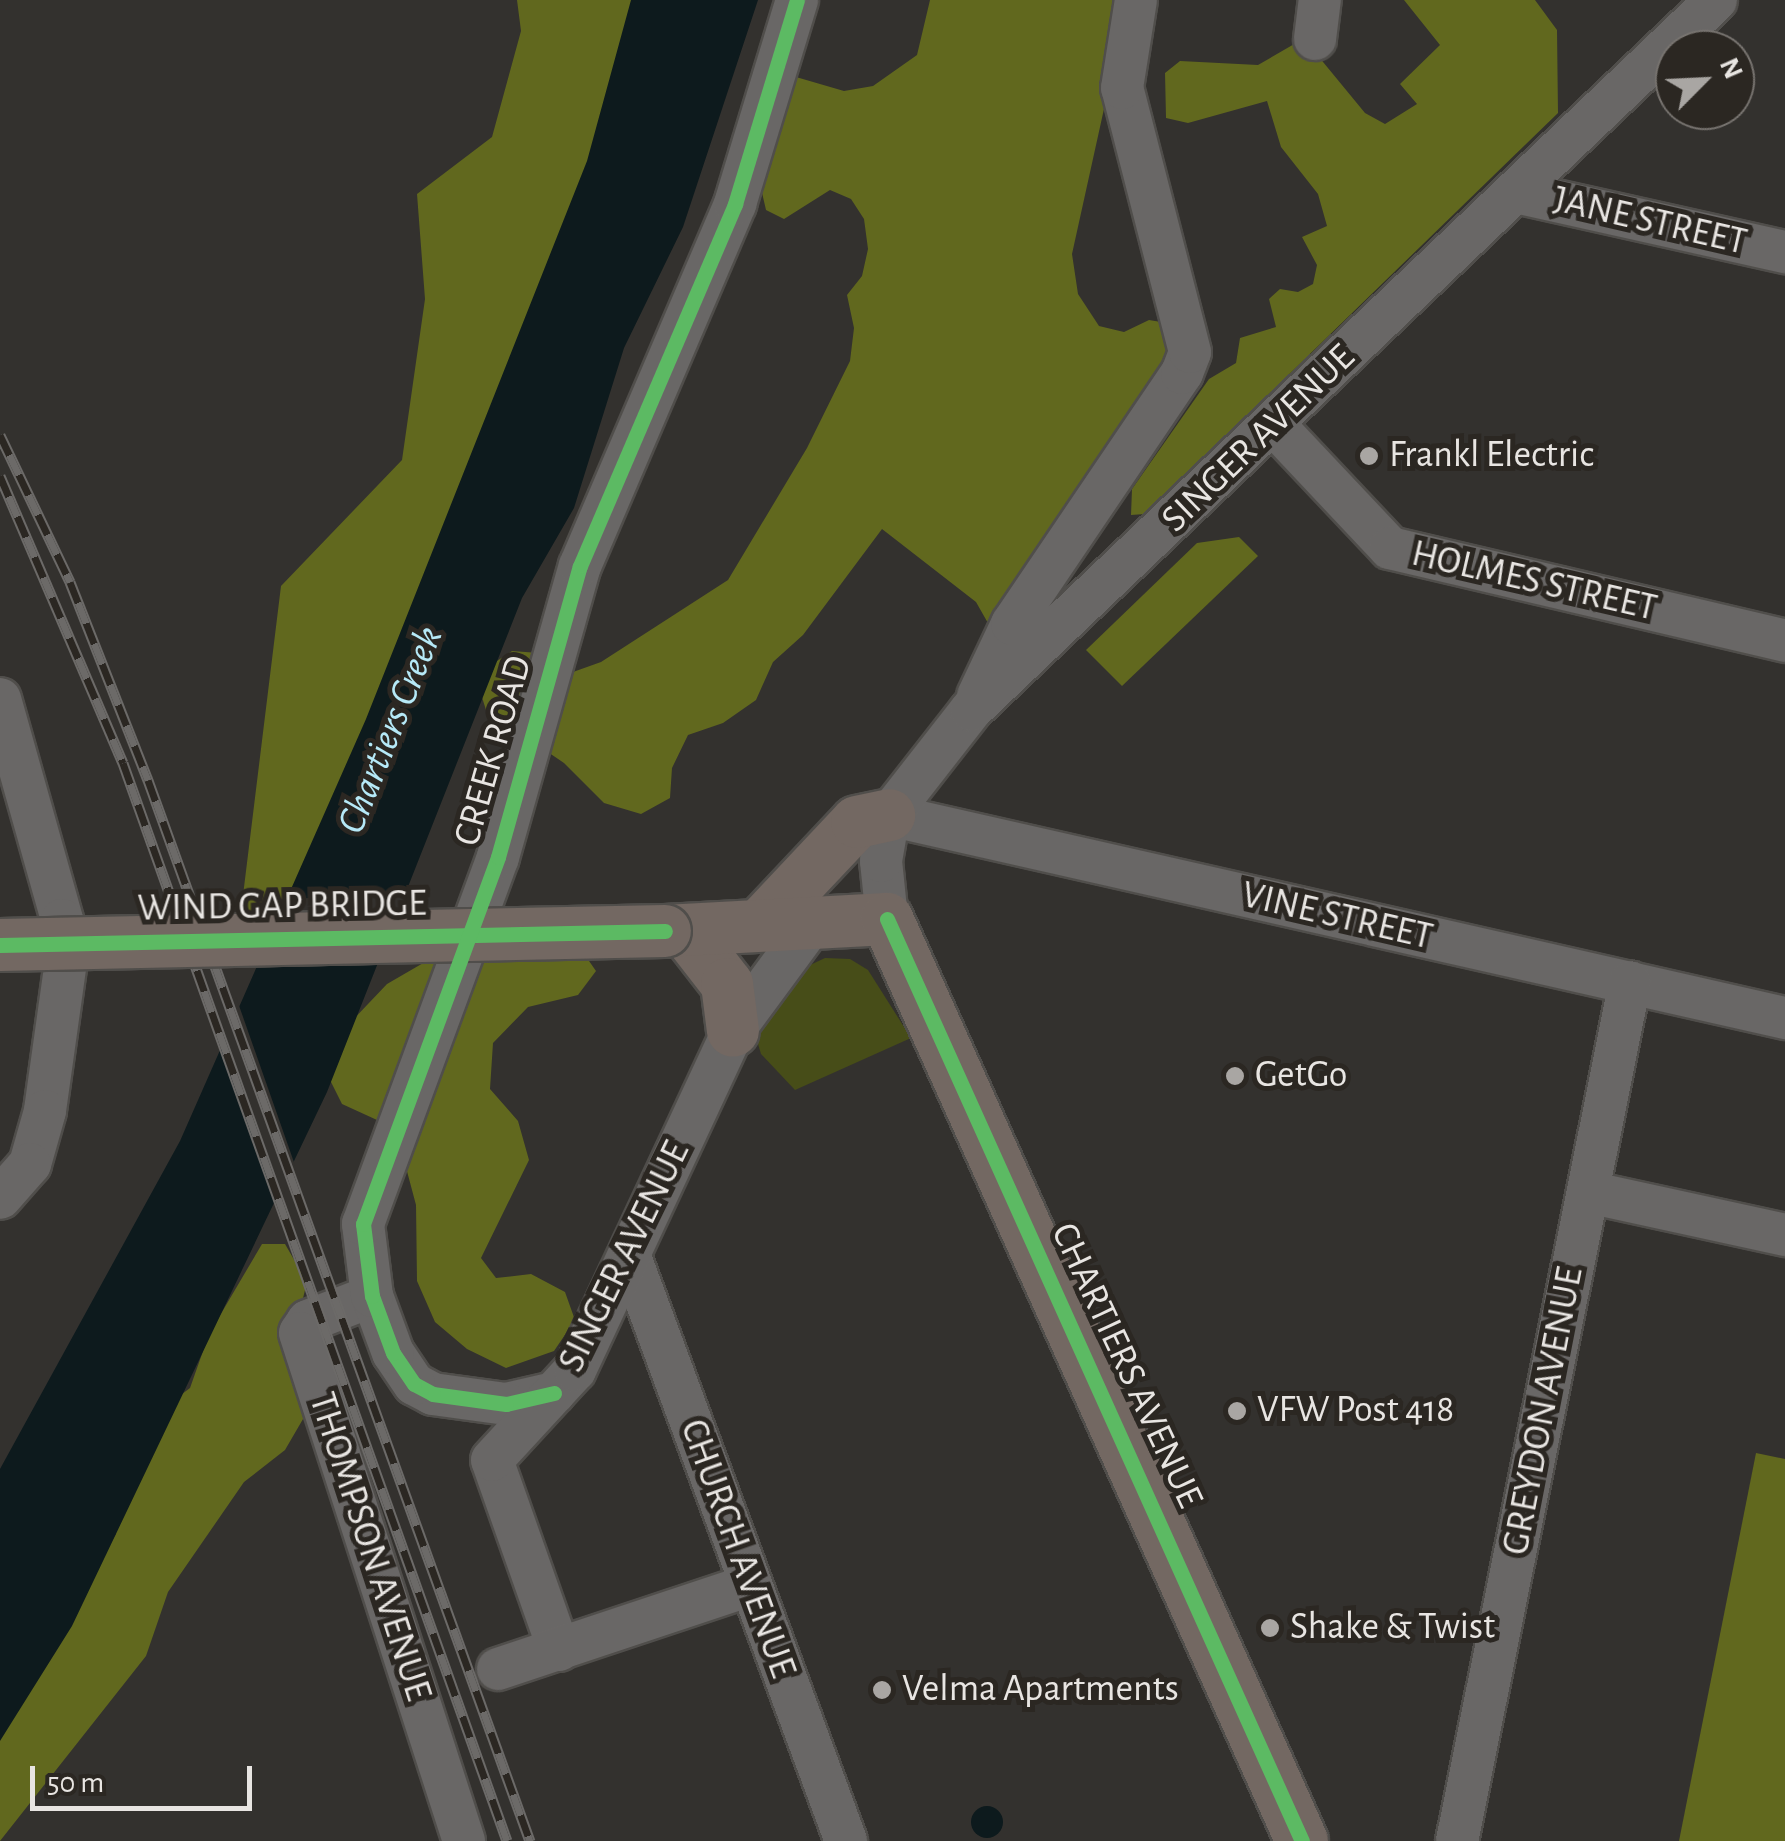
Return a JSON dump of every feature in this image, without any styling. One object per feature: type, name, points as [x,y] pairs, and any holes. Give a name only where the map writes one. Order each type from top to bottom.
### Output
[{"type":"main road","points":[[760,925],[857,822],[889,816]]},
{"type":"main road","name":"WIND GAP BRIDGE","points":[[0,945],[674,930],[887,919]]},
{"type":"main road","name":"CHARTIERS AVENUE","points":[[887,919],[1302,1841]]},
{"type":"main road","points":[[674,930],[726,984],[733,1031]]},
{"type":"street","name":"CREEK ROAD","points":[[554,1393],[506,1404],[433,1394],[414,1384],[393,1353],[363,1262],[368,1197],[440,1028],[492,876],[580,566],[735,204],[797,0]]},
{"type":"street","points":[[971,710],[1012,624],[1182,374],[1190,352],[1122,88],[1136,0]]},
{"type":"street","name":"SINGER AVENUE","points":[[887,919],[881,861],[889,816],[971,710],[1716,0]]},
{"type":"street","name":"JANE STREET","points":[[1516,192],[1785,252]]},
{"type":"street","name":"HOLMES STREET","points":[[1274,425],[1390,548],[1785,641]]},
{"type":"street","points":[[0,700],[62,920],[66,961],[45,1111],[30,1164],[0,1198]]},
{"type":"street","name":"VINE STREET","points":[[889,816],[1785,1018]]},
{"type":"street","name":"SINGER AVENUE","points":[[559,1650],[492,1460],[554,1393],[597,1332],[733,1031],[814,921]]},
{"type":"street","name":"GREYDON AVENUE","points":[[1457,1841],[1630,982]]},
{"type":"street","points":[[1588,1192],[1785,1236]]},
{"type":"street","name":"CHURCH AVENUE","points":[[630,1257],[846,1841]]},
{"type":"street","name":"THOMPSON AVENUE","points":[[372,1296],[308,1321],[300,1333],[464,1841]]},
{"type":"street","points":[[498,1669],[750,1585]]},
{"type":"green space","points":[[517,0],[708,0],[298,945],[238,936],[281,586],[402,460],[425,299],[417,194],[492,137],[521,31]]},
{"type":"green space","points":[[930,0],[1128,0],[1072,254],[1078,294],[1099,326],[1124,332],[1149,320],[1167,323],[1174,353],[997,639],[976,602],[882,529],[803,635],[773,662],[756,700],[723,723],[688,735],[672,768],[670,798],[641,814],[604,803],[564,763],[486,710],[480,691],[485,669],[512,651],[539,653],[573,672],[601,662],[728,580],[807,448],[850,361],[854,328],[847,295],[862,276],[868,249],[864,219],[851,199],[830,190],[784,219],[766,210],[760,184],[768,145],[796,77],[844,91],[873,86],[917,55]]},
{"type":"green space","points":[[1404,0],[1535,0],[1557,30],[1558,113],[1145,514],[1131,515],[1132,489],[1209,379],[1236,363],[1240,338],[1276,327],[1269,299],[1280,289],[1298,292],[1313,284],[1317,265],[1302,237],[1327,226],[1318,194],[1281,147],[1267,101],[1188,123],[1166,118],[1165,73],[1180,61],[1258,65],[1296,43],[1314,51],[1365,113],[1385,124],[1417,104],[1400,84],[1440,45]]},
{"type":"green space","points":[[1239,537],[1258,556],[1122,686],[1086,650],[1197,543]]},
{"type":"green space","points":[[580,948],[596,971],[578,995],[528,1007],[493,1043],[490,1089],[518,1121],[529,1160],[481,1258],[496,1278],[531,1274],[565,1292],[575,1320],[554,1351],[506,1368],[467,1349],[435,1322],[417,1281],[416,1205],[404,1160],[377,1120],[342,1104],[325,1070],[330,1044],[387,984],[437,955]]},
{"type":"green space","points":[[825,958],[850,959],[868,970],[911,1038],[795,1090],[761,1054],[756,1037],[808,966]]},
{"type":"green space","points":[[262,1244],[285,1244],[307,1282],[291,1347],[310,1407],[285,1450],[244,1482],[168,1592],[146,1656],[0,1841],[0,1718],[116,1534],[104,1505],[158,1412],[190,1388],[209,1334]]},
{"type":"green space","points":[[1756,1453],[1785,1459],[1785,1841],[1679,1841]]},
{"type":"water","name":"Chartiers Creek","points":[[631,0],[758,0],[683,227],[624,348],[574,508],[522,598],[327,1092],[72,1626],[0,1741],[0,1469],[180,1141],[366,719],[587,161]]},
{"type":"water","points":[[987,1806],[999,1810],[1003,1822],[999,1834],[987,1838],[975,1834],[971,1822],[975,1810]]},
{"type":"pier","points":[[411,895],[384,963],[251,961],[278,899]]},
{"type":"pier","points":[[236,997],[296,1168],[278,1207],[219,1038]]},
{"type":"railway","points":[[0,435],[70,582],[148,780],[530,1841]]},
{"type":"railway","points":[[0,476],[123,763],[507,1841]]},
{"type":"cycle path","points":[[554,1393],[506,1404],[433,1394],[414,1384],[393,1353],[372,1296],[363,1224],[498,857],[580,566],[735,204],[797,0]]},
{"type":"cycle path","points":[[887,919],[1302,1841]]},
{"type":"cycle path","points":[[0,945],[665,931]]},
{"type":"place","name":"Frankl Electric","points":[[1369,456]]},
{"type":"place","name":"GetGo","points":[[1235,1076]]},
{"type":"place","name":"VFW Post 418","points":[[1237,1411]]},
{"type":"place","name":"Shake & Twist","points":[[1270,1628]]},
{"type":"place","name":"Velma Apartments","points":[[882,1690]]}]
